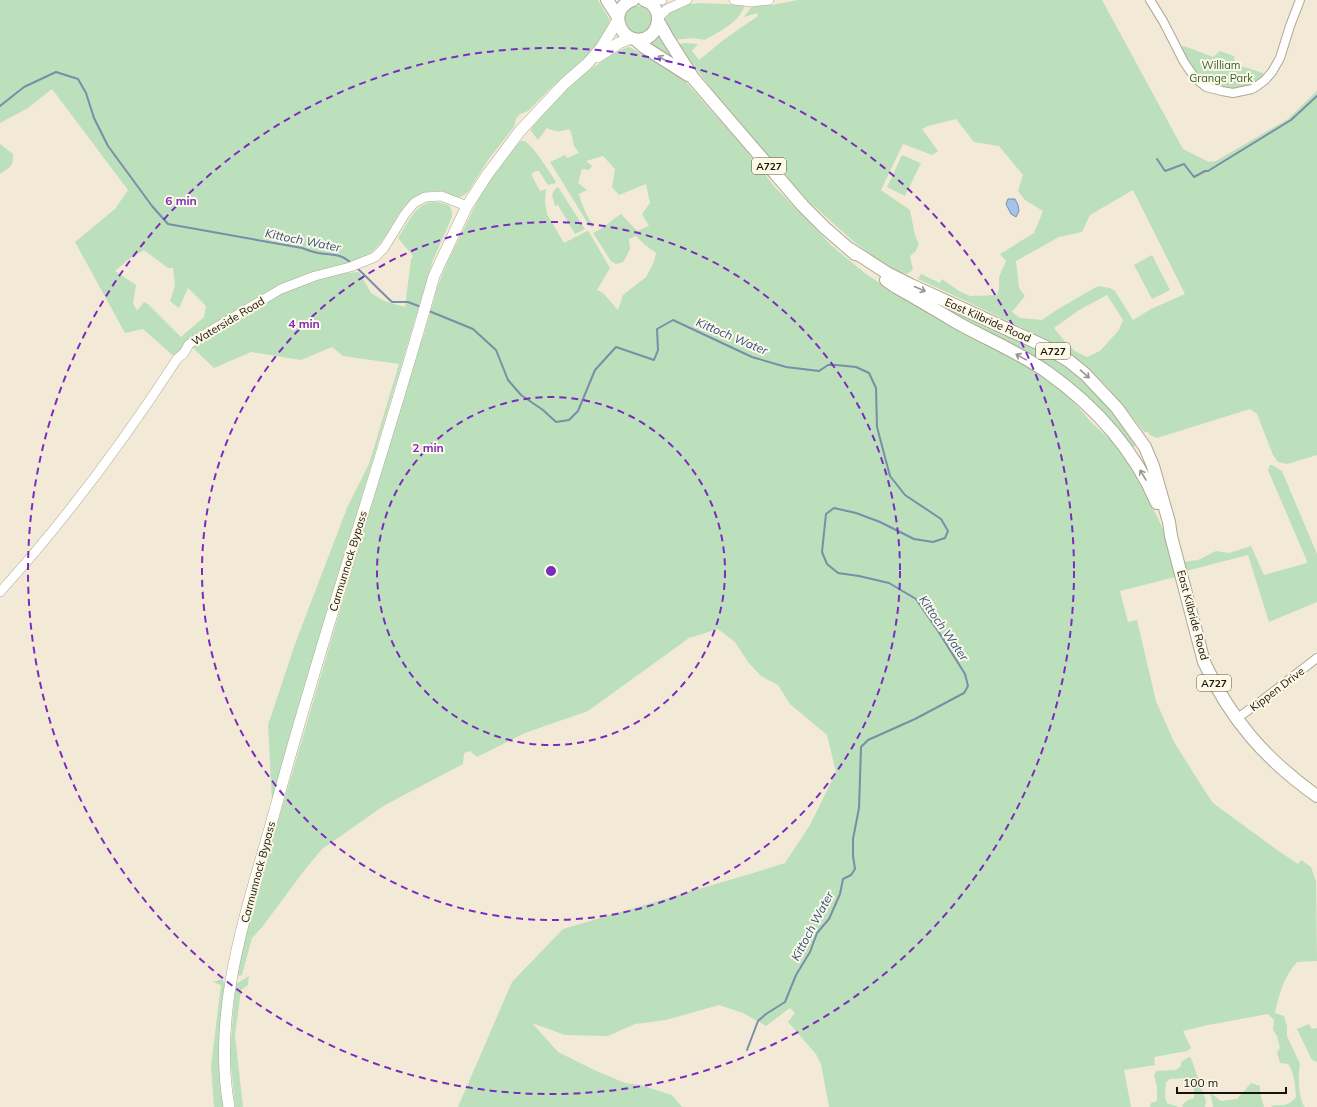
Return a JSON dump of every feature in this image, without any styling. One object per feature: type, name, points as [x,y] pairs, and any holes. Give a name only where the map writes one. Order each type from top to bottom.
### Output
[{"type":"main road","points":[[607,0],[618,18]]},
{"type":"main road","points":[[618,18],[623,6],[633,0]]},
{"type":"main road","name":"East Kilbride Road","points":[[644,0],[654,6],[658,19],[667,37],[693,78],[803,206],[825,228],[872,269],[896,286],[956,322],[1021,356],[1047,372],[1085,402],[1110,428],[1131,456],[1151,490],[1171,536]]},
{"type":"main road","name":"East Kilbride Road","points":[[618,18],[620,29],[624,33],[693,78]]},
{"type":"main road","name":"Carmunnock Bypass","points":[[587,64],[608,38],[618,18]]},
{"type":"main road","points":[[633,39],[645,38],[650,35],[656,28],[658,19]]},
{"type":"main road","name":"Carmunnock Bypass","points":[[229,1107],[225,1045],[226,1015],[231,977],[241,935],[293,742],[434,276],[467,206],[487,175],[520,131],[564,84],[587,64],[617,44],[633,39]]},
{"type":"main road","name":"East Kilbride Road","points":[[850,249],[887,273],[911,285],[1035,341],[1063,357],[1086,374],[1102,390],[1145,447],[1153,466],[1169,522],[1171,536],[1204,662],[1222,698],[1250,736],[1282,768],[1317,796]]},
{"type":"main road","points":[[1131,456],[1136,450],[1145,447]]},
{"type":"street","points":[[644,0],[662,0]]},
{"type":"street","points":[[658,19],[667,9],[687,0]]},
{"type":"street","points":[[734,0],[752,2],[769,0]]},
{"type":"street","points":[[1150,0],[1184,62],[1195,78],[1206,87],[1233,93],[1252,89],[1265,80],[1272,72],[1280,58],[1300,0]]},
{"type":"street","name":"Waterside Road","points":[[0,592],[21,569],[82,494],[120,443],[177,359],[184,353],[189,344],[281,290],[315,276],[350,267],[375,257],[384,248],[405,214],[414,203],[425,197],[441,196],[467,206]]},
{"type":"street","name":"Kippen Drive","points":[[1236,719],[1317,658]]},
{"type":"green space","points":[[0,0],[598,0],[610,20],[608,27],[595,50],[553,86],[528,111],[520,114],[516,119],[514,127],[488,160],[468,192],[458,197],[439,191],[418,195],[404,206],[384,238],[372,252],[362,258],[341,266],[347,273],[359,272],[371,293],[384,301],[405,307],[411,260],[413,256],[398,238],[413,215],[424,204],[440,202],[450,206],[452,217],[433,260],[303,692],[272,801],[268,725],[295,644],[347,508],[369,464],[399,364],[343,356],[332,347],[301,360],[251,352],[214,368],[189,344],[177,359],[143,329],[125,333],[75,242],[115,209],[128,190],[52,89],[28,108],[0,123]],"holes":[[[144,250],[168,268],[173,268],[175,286],[170,301],[179,308],[188,288],[206,306],[204,317],[181,337],[148,304],[144,302],[137,311],[133,303],[136,285],[115,271],[129,259]]]},
{"type":"green space","points":[[798,0],[1102,0],[1183,149],[1209,162],[1216,161],[1288,119],[1317,91],[1317,455],[1287,464],[1278,462],[1273,455],[1257,414],[1250,409],[1157,438],[1150,435],[1147,431],[1145,433],[1104,384],[1086,367],[1068,354],[1027,330],[918,279],[921,274],[940,283],[942,279],[959,291],[970,296],[997,295],[999,289],[999,277],[1006,261],[1000,254],[1034,233],[1043,211],[1025,200],[1018,191],[1023,175],[999,146],[974,142],[956,119],[922,129],[938,151],[932,155],[903,144],[881,190],[910,210],[915,235],[919,244],[915,252],[910,256],[913,270],[907,274],[902,273],[883,264],[853,241],[806,199],[713,91],[677,44],[698,44],[692,51],[699,60],[726,38],[758,16],[757,13],[744,17],[752,6],[772,5]],"holes":[[[1133,190],[1185,294],[1151,309],[1133,320],[1115,291],[1110,288],[1098,286],[1042,320],[1020,318],[1012,312],[1025,296],[1019,288],[1016,261],[1059,237],[1082,232],[1090,215]],[[1107,295],[1123,320],[1119,330],[1100,351],[1087,357],[1075,351],[1066,343],[1054,328],[1079,310]]]},
{"type":"green space","points":[[702,3],[745,5],[734,22],[705,40],[693,38],[674,40],[664,23],[665,17],[682,6]]},
{"type":"green space","points":[[636,6],[643,7],[648,11],[652,20],[651,26],[648,30],[643,34],[637,35],[628,31],[623,18],[627,11]]},
{"type":"green space","points":[[657,35],[683,66],[645,43]]},
{"type":"green space","name":"William Grange Park","points":[[1184,46],[1213,57],[1220,51],[1234,56],[1235,64],[1263,73],[1264,76],[1242,88],[1222,88],[1215,86],[1203,81],[1192,71],[1180,47]]},
{"type":"green space","points":[[629,47],[668,68],[685,81],[741,144],[774,186],[832,246],[866,274],[907,301],[1026,366],[1053,384],[1071,399],[1092,423],[1112,441],[1136,473],[1165,533],[1175,577],[1120,591],[1128,622],[1137,620],[1156,701],[1174,742],[1213,803],[1298,864],[1301,860],[1311,867],[1316,881],[1317,961],[1297,962],[1292,967],[1278,999],[1275,1013],[1284,1016],[1287,1026],[1287,1036],[1300,1064],[1300,1093],[1305,1107],[1271,1107],[1274,1105],[1281,1105],[1291,1102],[1296,1097],[1292,1072],[1288,1064],[1280,1063],[1277,1052],[1280,1048],[1277,1036],[1273,1030],[1274,1020],[1268,1014],[1183,1031],[1191,1048],[1187,1051],[1154,1057],[1155,1065],[1124,1070],[1131,1107],[829,1107],[821,1064],[816,1054],[788,1022],[795,1013],[790,1008],[766,1026],[743,1013],[719,1005],[666,1020],[635,1024],[608,1036],[565,1035],[532,1023],[558,1052],[594,1070],[625,1083],[640,1085],[672,1095],[682,1107],[458,1107],[512,982],[563,929],[785,863],[810,825],[836,772],[827,735],[790,704],[778,685],[761,676],[748,662],[735,642],[718,629],[689,638],[588,711],[525,733],[477,757],[470,751],[464,753],[463,764],[385,805],[322,849],[263,926],[252,938],[242,975],[237,975],[247,927],[415,355],[424,334],[438,285],[447,263],[477,202],[492,176],[521,141],[526,142],[534,150],[556,183],[548,185],[539,171],[531,174],[540,191],[546,189],[545,202],[547,214],[564,243],[587,231],[589,232],[610,268],[597,290],[603,293],[618,310],[623,295],[646,277],[654,262],[656,253],[636,236],[629,239],[630,249],[624,261],[616,264],[611,261],[593,233],[621,214],[637,231],[649,226],[642,214],[650,203],[646,184],[619,195],[612,187],[615,169],[603,156],[586,161],[592,166],[589,170],[582,169],[578,183],[587,190],[579,194],[585,211],[594,226],[590,227],[550,162],[565,155],[567,158],[579,153],[574,146],[571,132],[569,129],[558,131],[547,128],[538,140],[531,131],[532,127],[575,80],[617,51],[618,52]]},
{"type":"green space","points":[[0,144],[13,154],[13,161],[11,166],[0,174]]},
{"type":"green space","points":[[902,155],[921,163],[905,196],[887,187]]},
{"type":"green space","points":[[558,187],[585,229],[575,234],[558,205],[555,206],[553,191]]},
{"type":"green space","points":[[1152,255],[1170,290],[1152,299],[1134,265]]},
{"type":"green space","points":[[917,292],[1061,360],[1100,394],[1136,445],[1134,447],[1130,446],[1089,400],[931,303]]},
{"type":"green space","points":[[1270,465],[1282,471],[1317,554],[1317,602],[1269,622],[1248,555],[1186,571],[1183,562],[1198,560],[1216,551],[1229,553],[1251,546],[1264,575],[1307,563],[1268,470]]},
{"type":"green space","points":[[249,976],[248,985],[241,990],[235,1035],[243,1107],[235,1107],[230,1055],[236,984]]},
{"type":"green space","points":[[222,979],[225,986],[220,1054],[224,1107],[214,1107],[211,1066],[221,985],[213,982]]},
{"type":"green space","points":[[1309,1024],[1312,1029],[1317,1028],[1317,1062],[1312,1060],[1297,1029]]},
{"type":"green space","points":[[1189,1057],[1191,1058],[1206,1101],[1205,1107],[1183,1107],[1182,1105],[1188,1100],[1194,1098],[1194,1090],[1192,1086],[1184,1078],[1170,1079],[1166,1082],[1165,1097],[1167,1103],[1179,1107],[1150,1107],[1151,1103],[1157,1101],[1157,1086],[1154,1076],[1156,1071],[1176,1070],[1181,1066],[1181,1062]]},
{"type":"green space","points":[[1251,1083],[1260,1086],[1260,1093],[1264,1107],[1213,1107],[1210,1092],[1221,1101],[1237,1099]]},
{"type":"water","points":[[1008,199],[1015,199],[1018,205],[1019,211],[1016,217],[1011,214],[1006,204]]},
{"type":"waterway","name":"Kittoch Water","points":[[0,106],[24,87],[56,72],[78,79],[86,93],[94,118],[108,146],[152,206],[168,224],[302,248],[318,253],[336,255],[348,260],[352,264]]},
{"type":"waterway","points":[[1157,159],[1165,171],[1184,164],[1194,177],[1208,171],[1291,120],[1317,96]]},
{"type":"waterway","name":"Kittoch Water","points":[[357,268],[392,302],[408,302],[421,307]]},
{"type":"waterway","name":"Kittoch Water","points":[[429,311],[473,329],[496,350],[508,380],[521,395],[543,410],[556,422],[569,420],[578,411],[595,370],[616,347],[654,360],[658,350],[657,329],[673,320],[752,357],[786,367],[819,371],[828,365],[856,367],[869,373],[876,388],[877,427],[890,476],[905,495],[941,519],[948,531],[945,538],[933,542],[914,539],[880,522],[856,513],[834,508],[826,514],[822,552],[827,564],[838,573],[889,583],[916,599],[965,674],[968,686],[964,693],[915,719],[868,740],[861,747],[859,808],[853,839],[855,869],[851,875],[843,879],[840,894],[829,919],[817,933],[810,952],[796,975],[785,1002],[758,1021],[747,1050]]}]
